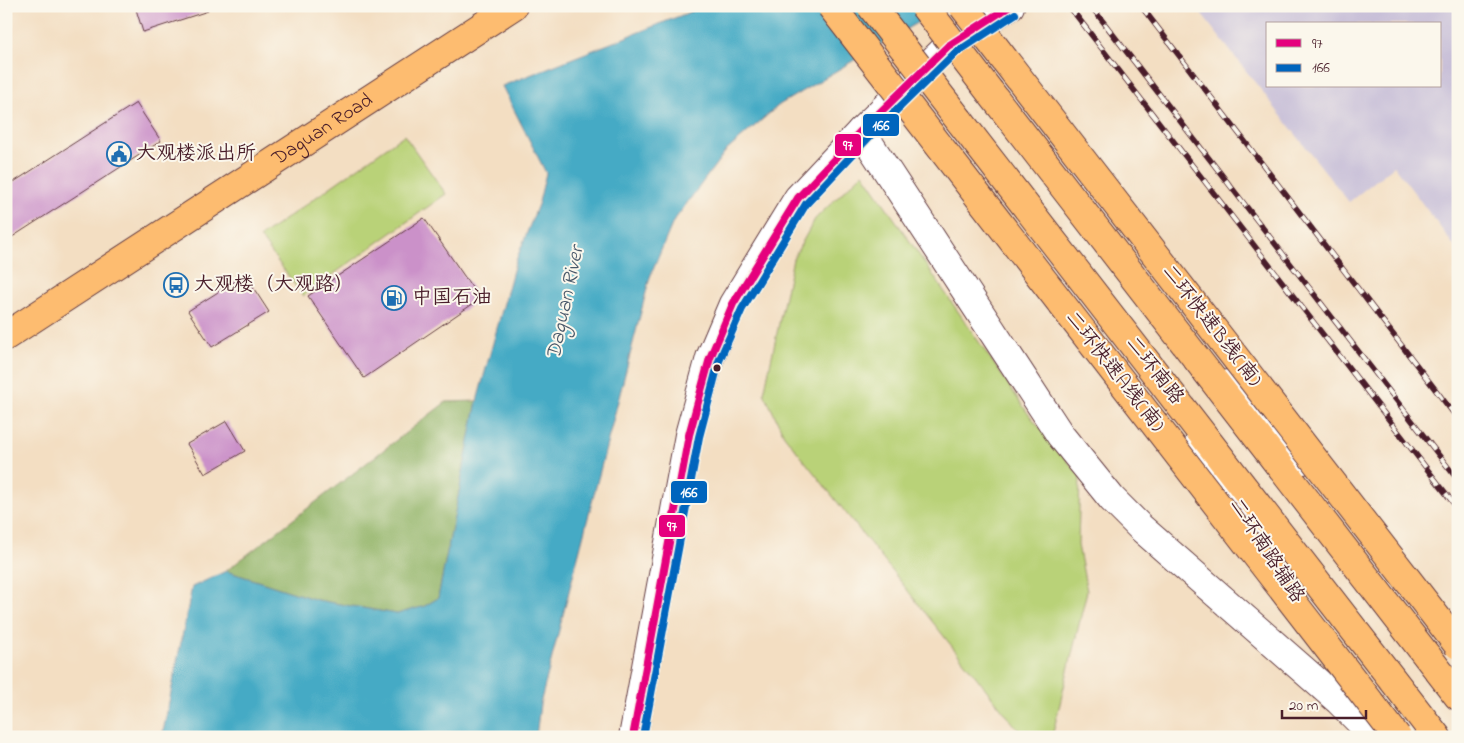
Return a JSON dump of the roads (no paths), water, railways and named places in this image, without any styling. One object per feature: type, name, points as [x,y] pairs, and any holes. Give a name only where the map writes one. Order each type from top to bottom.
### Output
[{"type":"main road","name":"Daguan Road","points":[[6,336],[513,6]]},
{"type":"main road","name":"二环快速A线(南)","points":[[831,6],[1397,737]]},
{"type":"main road","name":"二环南路","points":[[871,6],[1436,737]]},
{"type":"main road","name":"二环南路","points":[[924,6],[1458,696]]},
{"type":"main road","name":"二环快速B线(南)","points":[[963,6],[1458,645]]},
{"type":"street","points":[[633,737],[689,435],[710,358],[733,304],[798,198],[861,131],[948,46],[1010,6]]},
{"type":"street","points":[[861,131],[1061,436],[1112,499],[1140,527],[1339,701],[1375,737]]},
{"type":"street","points":[[1179,336],[1341,500],[1458,626]]},
{"type":"street","name":"二环南路辅路","points":[[1147,363],[1296,599],[1388,737]]},
{"type":"water","name":"Daguan River","points":[[705,6],[945,6],[779,105],[725,152],[673,222],[650,277],[540,704],[536,737],[162,737],[192,587],[226,571],[317,600],[397,614],[425,606],[438,598],[477,401],[515,263],[539,202],[546,173],[502,86]]},
{"type":"railway","points":[[1069,6],[1458,509]]},
{"type":"railway","points":[[1091,6],[1458,480]]},
{"type":"railway","points":[[1141,6],[1458,419]]},
{"type":"place","name":"大观楼派出所","points":[[119,154]]},
{"type":"place","name":"大观楼（大观路）","points":[[176,285]]},
{"type":"place","name":"中国石油","points":[[394,298]]}]
